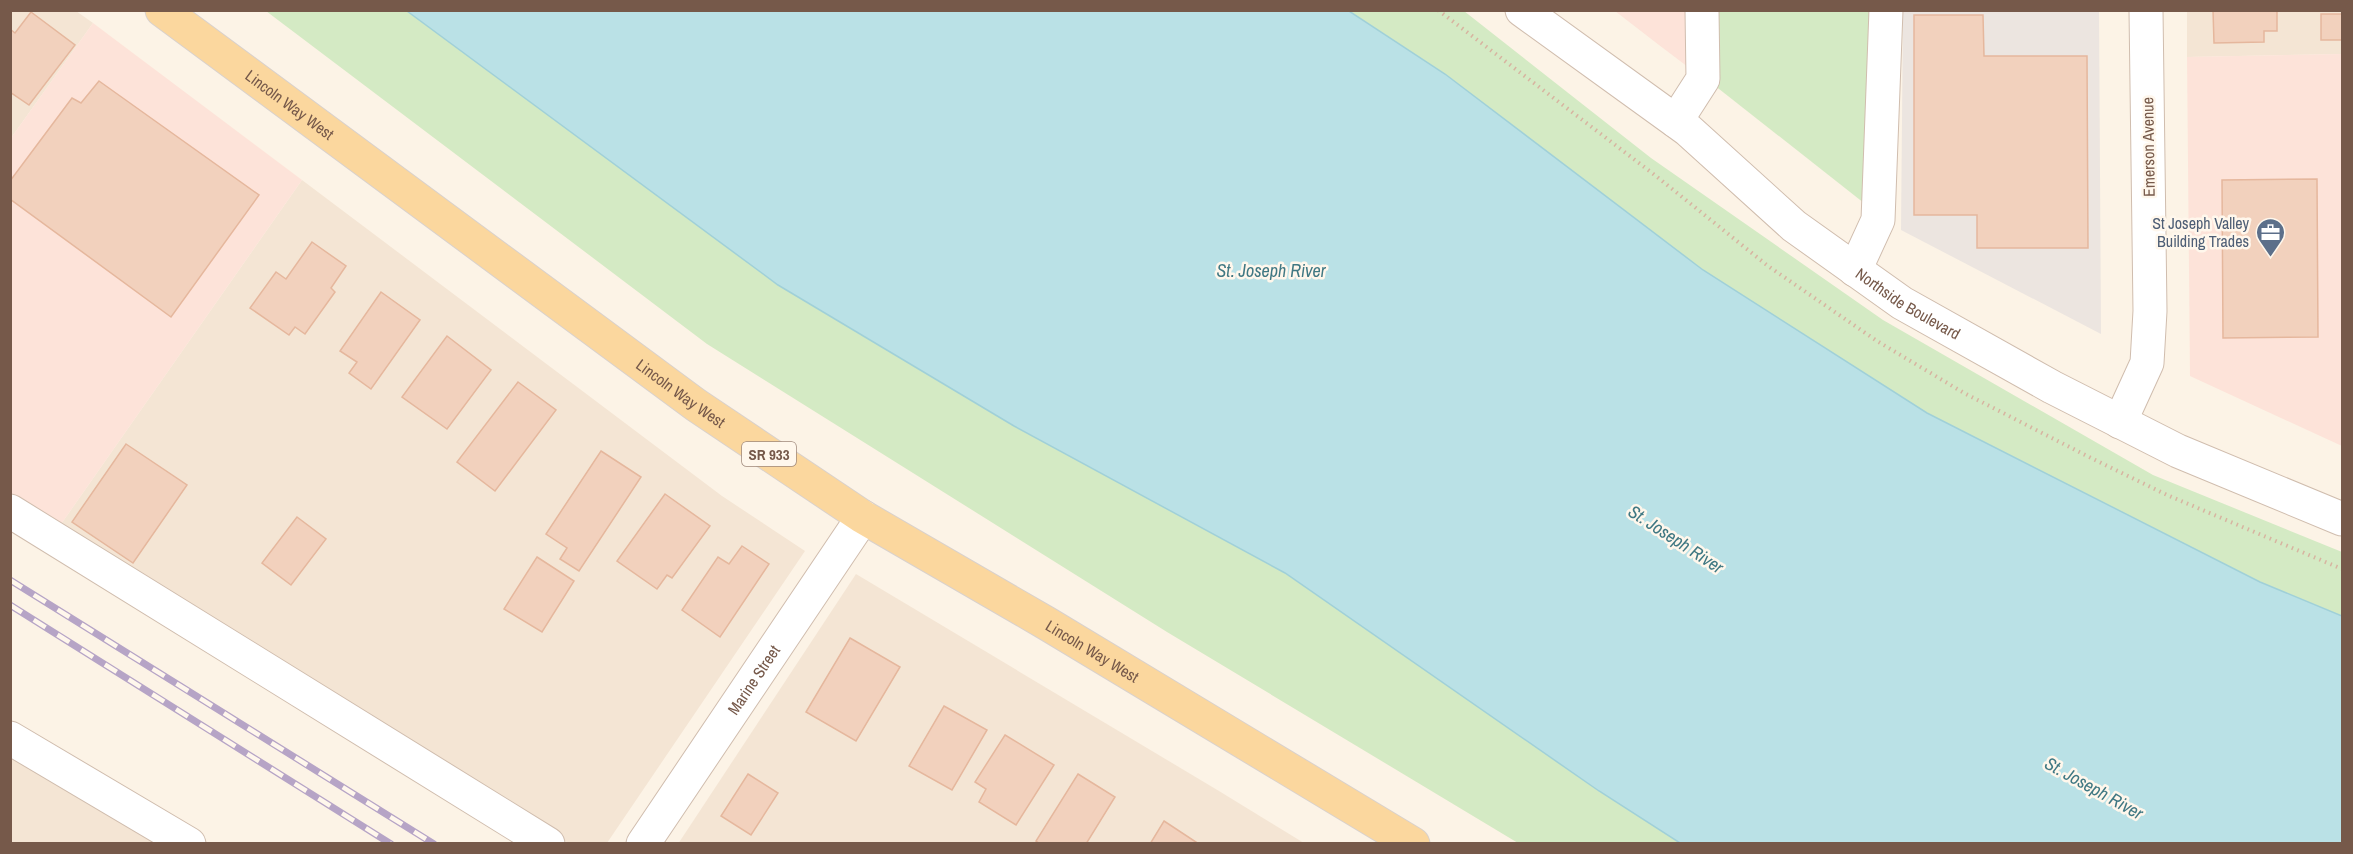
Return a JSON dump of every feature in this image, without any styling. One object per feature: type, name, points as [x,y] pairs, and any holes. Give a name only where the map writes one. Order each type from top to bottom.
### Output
[{"type":"main road","name":"Lincoln Way West","points":[[162,10],[696,405],[863,517],[1046,623],[1413,843]]},
{"type":"street","name":"Northside Boulevard","points":[[1522,10],[1676,121],[1794,226],[1902,303],[2052,387],[2178,451],[2343,519]]},
{"type":"street","points":[[1676,121],[1703,79],[1702,10]]},
{"type":"street","points":[[1855,270],[1878,220],[1886,10]]},
{"type":"street","name":"Emerson Avenue","points":[[2120,422],[2147,363],[2150,311],[2146,10]]},
{"type":"street","points":[[10,510],[548,843]]},
{"type":"street","name":"Marine Street","points":[[643,843],[863,517]]},
{"type":"street","points":[[10,738],[189,843]]},
{"type":"shaded area","points":[[11,11],[76,11],[93,23],[11,138]]},
{"type":"shaded area","points":[[1615,11],[1692,11],[1692,70],[1659,45]]},
{"type":"shaded area","points":[[1903,11],[2099,11],[2101,334],[1901,230]]},
{"type":"shaded area","points":[[2187,11],[2342,11],[2342,54],[2187,57]]},
{"type":"shaded area","points":[[93,23],[302,180],[59,527],[11,497],[11,138]]},
{"type":"shaded area","points":[[2342,54],[2342,446],[2190,376],[2187,57]]},
{"type":"shaded area","points":[[302,180],[722,496],[805,551],[607,843],[570,844],[59,527]]},
{"type":"shaded area","points":[[856,574],[1219,791],[1304,843],[678,844]]},
{"type":"shaded area","points":[[11,746],[172,843],[11,843]]},
{"type":"green space","points":[[266,11],[407,11],[778,285],[1014,426],[1285,573],[1599,791],[1680,843],[1518,843],[1167,632],[707,344]]},
{"type":"green space","points":[[1349,11],[1464,11],[1651,158],[1883,320],[2153,475],[2342,552],[2342,616],[2260,582],[1927,413],[1703,270],[1445,74]]},
{"type":"green space","points":[[1713,11],[1871,11],[1869,207],[1714,85]]},
{"type":"water","name":"St. Joseph River","points":[[407,11],[1349,11],[1445,74],[1703,270],[1927,413],[2260,582],[2342,616],[2342,843],[1680,843],[1599,791],[1285,573],[1014,426],[778,285]]},
{"type":"building","points":[[2213,10],[2277,10],[2277,31],[2264,31],[2264,42],[2214,43]]},
{"type":"building","points":[[31,12],[75,45],[29,105],[10,92],[10,29],[15,33]]},
{"type":"building","points":[[2321,14],[2342,14],[2342,40],[2321,40]]},
{"type":"building","points":[[1914,15],[1983,15],[1984,56],[2087,56],[2088,248],[1977,248],[1977,215],[1914,215]]},
{"type":"building","points":[[99,81],[259,195],[171,317],[10,199],[10,181],[72,98],[81,103]]},
{"type":"building","name":"St Joseph Valley Building Trades","points":[[2317,179],[2318,337],[2223,338],[2222,180]]},
{"type":"building","points":[[312,242],[346,266],[331,288],[335,292],[305,334],[295,327],[289,335],[250,308],[276,272],[286,279]]},
{"type":"building","points":[[381,292],[420,320],[371,389],[349,373],[357,362],[340,351]]},
{"type":"building","points":[[447,336],[491,370],[447,429],[402,397]]},
{"type":"building","points":[[518,382],[556,410],[495,491],[457,462]]},
{"type":"building","points":[[126,444],[187,485],[133,563],[72,522]]},
{"type":"building","points":[[601,451],[641,477],[579,571],[560,559],[567,548],[546,534]]},
{"type":"building","points":[[665,494],[710,526],[672,578],[667,575],[657,589],[617,561]]},
{"type":"building","points":[[297,517],[326,539],[291,585],[262,563]]},
{"type":"building","points":[[742,546],[769,564],[720,637],[682,610],[718,557],[729,564]]},
{"type":"building","points":[[537,557],[574,581],[542,632],[504,609]]},
{"type":"building","points":[[850,638],[900,667],[856,741],[806,712]]},
{"type":"building","points":[[944,706],[987,730],[952,790],[909,766]]},
{"type":"building","points":[[1005,735],[1054,765],[1016,825],[979,802],[986,789],[975,782]]},
{"type":"building","points":[[748,774],[778,793],[751,835],[721,816]]},
{"type":"building","points":[[1078,774],[1115,797],[1086,844],[1040,844],[1036,841]]},
{"type":"building","points":[[1164,821],[1199,844],[1150,844]]},
{"type":"railway","points":[[10,580],[434,844]]},
{"type":"railway","points":[[10,605],[391,844]]},
{"type":"place","name":"St Joseph Valley Building Trades","points":[[2270,258]]}]
